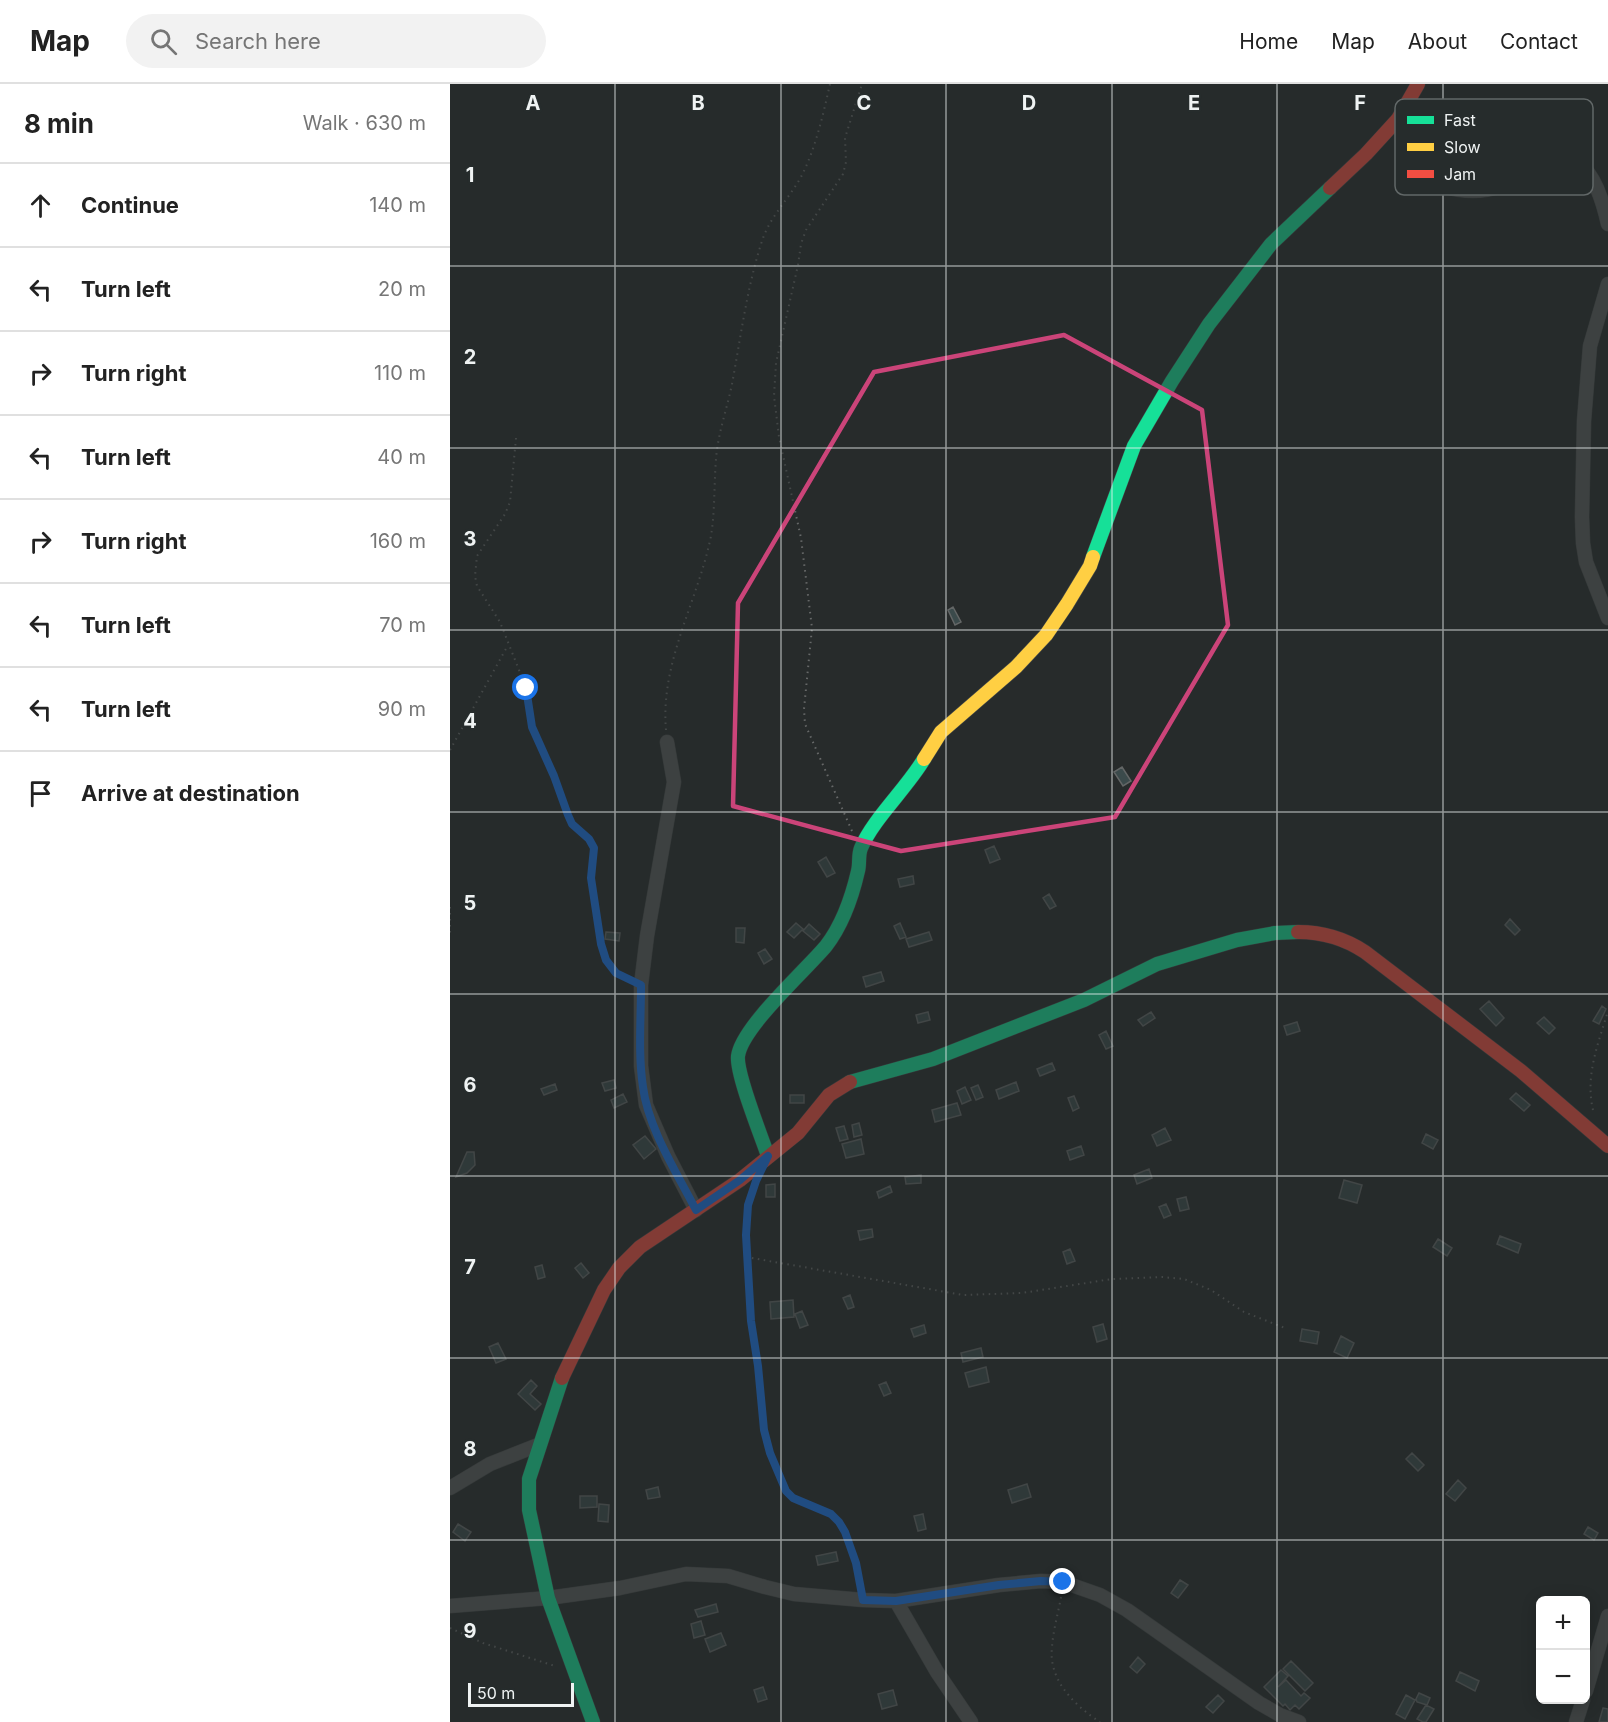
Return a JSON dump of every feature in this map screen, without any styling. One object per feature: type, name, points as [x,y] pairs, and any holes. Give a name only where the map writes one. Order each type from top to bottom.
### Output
[{"type":"street","points":[[1410,99],[1418,84]]},
{"type":"street","points":[[768,1156],[741,1075],[738,1057],[742,1043],[754,1025],[815,960],[843,919],[856,884],[860,850],[871,831],[918,770],[941,732],[1016,667],[1046,635],[1067,604],[1090,566],[1134,446],[1209,324],[1271,244],[1366,154],[1395,123]]},
{"type":"street","points":[[1593,185],[1608,224]]},
{"type":"street","points":[[1608,284],[1590,346],[1584,421],[1582,517],[1586,562],[1608,618]]},
{"type":"street","points":[[667,742],[674,782],[673,797],[646,936],[641,985],[641,1066],[646,1106],[668,1156],[696,1210]]},
{"type":"street","points":[[593,1722],[548,1598],[529,1510],[529,1479],[557,1390],[604,1290],[628,1257],[740,1180],[806,1125],[829,1095],[842,1086],[855,1080],[933,1059],[1084,1000],[1157,964],[1195,951],[1275,933],[1310,932],[1350,942],[1365,952],[1521,1071],[1608,1146]]},
{"type":"street","points":[[450,1488],[490,1464],[538,1445]]},
{"type":"street","points":[[450,1606],[548,1598],[620,1588],[686,1574],[707,1573],[794,1593],[896,1601],[999,1585],[1041,1581],[1063,1582],[1100,1595],[1127,1610],[1259,1703],[1280,1715],[1299,1722]]},
{"type":"street","points":[[896,1601],[937,1672],[971,1722]]},
{"type":"street","points":[[1590,1677],[1608,1616]]},
{"type":"street","points":[[1576,1722],[1582,1704]]},
{"type":"path","points":[[667,742],[664,717],[670,674],[711,537],[716,458],[757,260],[769,225],[801,178],[811,156],[830,84]]},
{"type":"path","points":[[860,850],[805,724],[804,709],[812,628],[801,538],[779,437],[774,396],[776,363],[801,243],[806,230],[843,174],[846,162],[845,138],[862,84]]},
{"type":"path","points":[[516,438],[510,502],[506,514],[477,556],[475,566],[477,586],[500,622],[526,688],[532,727],[572,824],[589,839],[594,848],[591,878],[601,944],[606,960],[616,973],[641,985]]},
{"type":"path","points":[[450,750],[508,645]]},
{"type":"path","points":[[450,907],[450,935]]},
{"type":"path","points":[[1594,1117],[1590,1078],[1608,1011]]},
{"type":"path","points":[[753,1189],[748,1205],[746,1257],[764,1430],[770,1453],[786,1491],[793,1498],[831,1514],[839,1522],[851,1545],[863,1600]]},
{"type":"path","points":[[746,1257],[963,1295],[1022,1293],[1112,1279],[1162,1277],[1184,1279],[1211,1290],[1244,1312],[1285,1328]]},
{"type":"path","points":[[1063,1582],[1052,1647],[1055,1671],[1070,1700],[1100,1722]]},
{"type":"path","points":[[450,1628],[483,1643],[573,1672]]},
{"type":"highlighted area","points":[[1064,335],[1202,410],[1228,625],[1115,817],[901,851],[733,806],[738,603],[874,372]]},
{"type":"building","points":[[953,607],[961,622],[955,625],[948,610]]},
{"type":"building","points":[[1122,767],[1131,781],[1123,786],[1114,772]]},
{"type":"building","points":[[994,846],[1000,859],[990,863],[985,850]]},
{"type":"building","points":[[826,857],[835,873],[827,877],[818,862]]},
{"type":"building","points":[[913,876],[914,884],[900,887],[898,879]]},
{"type":"building","points":[[1049,894],[1056,906],[1050,909],[1043,898]]},
{"type":"building","points":[[1510,919],[1520,930],[1515,935],[1505,925]]},
{"type":"building","points":[[796,923],[803,929],[794,938],[787,932]]},
{"type":"building","points":[[900,923],[906,937],[900,939],[894,926]]},
{"type":"building","points":[[809,924],[820,934],[814,940],[803,931]]},
{"type":"building","points":[[736,928],[745,928],[744,943],[736,942]]},
{"type":"building","points":[[606,932],[620,933],[619,941],[605,939]]},
{"type":"building","points":[[929,932],[932,940],[909,947],[906,939]]},
{"type":"building","points":[[765,949],[772,959],[764,964],[758,953]]},
{"type":"building","points":[[881,972],[884,981],[866,987],[863,977]]},
{"type":"building","points":[[1489,1001],[1504,1018],[1496,1026],[1480,1009]]},
{"type":"building","points":[[1602,1006],[1606,1009],[1599,1024],[1593,1021]]},
{"type":"building","points":[[928,1012],[930,1020],[918,1023],[916,1015]]},
{"type":"building","points":[[1151,1012],[1155,1018],[1143,1026],[1138,1020]]},
{"type":"building","points":[[1544,1017],[1555,1028],[1549,1034],[1537,1023]]},
{"type":"building","points":[[1297,1022],[1300,1031],[1287,1035],[1284,1026]]},
{"type":"building","points":[[1106,1031],[1113,1046],[1106,1049],[1099,1035]]},
{"type":"building","points":[[1052,1063],[1055,1070],[1040,1076],[1037,1069]]},
{"type":"building","points":[[614,1080],[616,1088],[605,1091],[602,1083]]},
{"type":"building","points":[[1016,1082],[1019,1091],[999,1099],[996,1090]]},
{"type":"building","points":[[555,1084],[557,1090],[544,1095],[541,1089]]},
{"type":"building","points":[[978,1085],[983,1097],[976,1100],[971,1088]]},
{"type":"building","points":[[965,1087],[971,1100],[962,1104],[957,1091]]},
{"type":"building","points":[[1516,1093],[1530,1105],[1524,1111],[1510,1099]]},
{"type":"building","points":[[623,1094],[627,1102],[614,1108],[611,1100]]},
{"type":"building","points":[[790,1095],[804,1095],[804,1103],[790,1103]]},
{"type":"building","points":[[1074,1096],[1079,1108],[1073,1111],[1068,1098]]},
{"type":"building","points":[[957,1103],[961,1115],[935,1122],[932,1110]]},
{"type":"building","points":[[859,1123],[862,1135],[854,1137],[852,1125]]},
{"type":"building","points":[[844,1126],[848,1139],[840,1141],[836,1128]]},
{"type":"building","points":[[1165,1128],[1171,1140],[1157,1146],[1152,1135]]},
{"type":"building","points":[[1426,1134],[1438,1140],[1433,1149],[1422,1143]]},
{"type":"building","points":[[645,1136],[656,1149],[644,1159],[633,1145]]},
{"type":"building","points":[[861,1139],[864,1154],[846,1158],[842,1144]]},
{"type":"building","points":[[1081,1146],[1084,1155],[1070,1160],[1067,1151]]},
{"type":"building","points":[[467,1152],[474,1152],[475,1165],[467,1173],[456,1177]]},
{"type":"building","points":[[1149,1169],[1152,1178],[1137,1184],[1134,1175]]},
{"type":"building","points":[[921,1175],[921,1183],[906,1184],[905,1177]]},
{"type":"building","points":[[1344,1180],[1362,1185],[1357,1203],[1339,1198]]},
{"type":"building","points":[[775,1184],[775,1197],[766,1197],[766,1185]]},
{"type":"building","points":[[890,1186],[892,1192],[879,1198],[877,1192]]},
{"type":"building","points":[[1186,1197],[1189,1209],[1180,1211],[1177,1199]]},
{"type":"building","points":[[1166,1204],[1171,1215],[1164,1218],[1159,1207]]},
{"type":"building","points":[[872,1229],[873,1237],[860,1240],[858,1231]]},
{"type":"building","points":[[1500,1236],[1521,1244],[1518,1253],[1497,1244]]},
{"type":"building","points":[[1438,1239],[1452,1248],[1447,1256],[1433,1247]]},
{"type":"building","points":[[1070,1249],[1075,1261],[1067,1264],[1063,1252]]},
{"type":"building","points":[[581,1263],[589,1273],[583,1278],[575,1268]]},
{"type":"building","points":[[542,1265],[545,1277],[538,1279],[535,1267]]},
{"type":"building","points":[[850,1295],[854,1307],[848,1309],[843,1298]]},
{"type":"building","points":[[793,1300],[794,1317],[771,1319],[770,1302]]},
{"type":"building","points":[[802,1311],[808,1325],[800,1328],[795,1314]]},
{"type":"building","points":[[1103,1324],[1107,1339],[1097,1342],[1093,1327]]},
{"type":"building","points":[[924,1325],[926,1333],[914,1337],[911,1329]]},
{"type":"building","points":[[1302,1329],[1319,1332],[1317,1344],[1300,1341]]},
{"type":"building","points":[[1341,1336],[1354,1343],[1347,1358],[1334,1352]]},
{"type":"building","points":[[498,1343],[506,1359],[496,1363],[489,1347]]},
{"type":"building","points":[[981,1348],[983,1357],[963,1362],[961,1353]]},
{"type":"building","points":[[986,1367],[989,1382],[969,1387],[965,1373]]},
{"type":"building","points":[[531,1380],[537,1386],[530,1394],[541,1404],[535,1410],[518,1394]]},
{"type":"building","points":[[886,1382],[891,1393],[884,1396],[879,1385]]},
{"type":"building","points":[[1412,1453],[1424,1465],[1418,1471],[1406,1459]]},
{"type":"building","points":[[1458,1480],[1466,1488],[1455,1501],[1446,1494]]},
{"type":"building","points":[[1027,1484],[1031,1497],[1012,1503],[1008,1490]]},
{"type":"building","points":[[658,1487],[660,1497],[648,1499],[646,1490]]},
{"type":"building","points":[[580,1496],[597,1496],[597,1507],[580,1508]]},
{"type":"building","points":[[599,1504],[609,1505],[608,1522],[598,1521]]},
{"type":"building","points":[[923,1514],[926,1529],[918,1531],[914,1516]]},
{"type":"building","points":[[458,1524],[471,1532],[465,1541],[453,1532]]},
{"type":"building","points":[[1588,1527],[1598,1533],[1594,1540],[1584,1534]]},
{"type":"building","points":[[836,1552],[838,1561],[818,1565],[816,1556]]},
{"type":"building","points":[[1180,1580],[1188,1585],[1178,1598],[1171,1593]]},
{"type":"building","points":[[716,1604],[718,1612],[698,1617],[695,1610]]},
{"type":"building","points":[[701,1621],[705,1635],[694,1638],[691,1624]]},
{"type":"building","points":[[721,1633],[726,1645],[710,1652],[705,1639]]},
{"type":"building","points":[[1138,1657],[1145,1664],[1137,1673],[1130,1667]]},
{"type":"building","points":[[1291,1661],[1313,1683],[1305,1691],[1283,1669]]},
{"type":"building","points":[[1281,1670],[1288,1676],[1278,1687],[1286,1680],[1301,1696],[1304,1693],[1310,1698],[1299,1709],[1295,1705],[1290,1710],[1285,1704],[1283,1706],[1264,1687]]},
{"type":"building","points":[[1460,1672],[1479,1681],[1475,1691],[1456,1681]]},
{"type":"building","points":[[763,1687],[767,1699],[758,1702],[754,1690]]},
{"type":"building","points":[[893,1690],[897,1705],[882,1709],[878,1694]]},
{"type":"building","points":[[1419,1693],[1430,1698],[1427,1705],[1417,1702]]},
{"type":"building","points":[[1218,1695],[1224,1701],[1213,1713],[1206,1707]]},
{"type":"building","points":[[1406,1695],[1415,1700],[1405,1719],[1396,1714]]},
{"type":"building","points":[[1426,1705],[1434,1709],[1426,1722],[1423,1722],[1417,1719]]},
{"type":"building","points":[[1603,1708],[1608,1709],[1608,1722],[1599,1722]]},
{"type":"traffic: fast","points":[[1093,557],[1134,446],[1172,381],[1209,324],[1271,244],[1330,188]]},
{"type":"traffic: fast","points":[[768,1156],[738,1065],[742,1044],[762,1015],[832,938],[850,900],[859,868],[860,851],[866,837],[924,759]]},
{"type":"traffic: fast","points":[[850,1082],[933,1059],[1084,1000],[1157,964],[1237,940],[1275,933],[1298,932]]},
{"type":"traffic: fast","points":[[562,1378],[529,1479],[529,1510],[548,1598],[593,1722]]},
{"type":"traffic: slow","points":[[924,759],[941,732],[1016,667],[1046,635],[1090,566],[1093,557]]},
{"type":"traffic: jam","points":[[1409,99],[1418,84]]},
{"type":"traffic: jam","points":[[1330,188],[1395,122]]},
{"type":"traffic: jam","points":[[1298,932],[1333,937],[1365,952],[1521,1071],[1608,1146]]},
{"type":"traffic: jam","points":[[562,1378],[604,1290],[619,1268],[640,1247],[740,1180],[798,1133],[829,1095],[850,1082]]},
{"type":"route","points":[[526,688],[532,727],[554,776],[568,815],[572,824],[589,839],[594,848],[591,878],[601,944],[607,964],[625,979],[641,985],[641,1066],[646,1106],[668,1156],[696,1210],[740,1180],[768,1156],[748,1205],[746,1257],[764,1430],[770,1453],[786,1491],[793,1498],[831,1514],[839,1522],[851,1545],[863,1600],[896,1601],[999,1585],[1041,1581],[1063,1582]]}]
